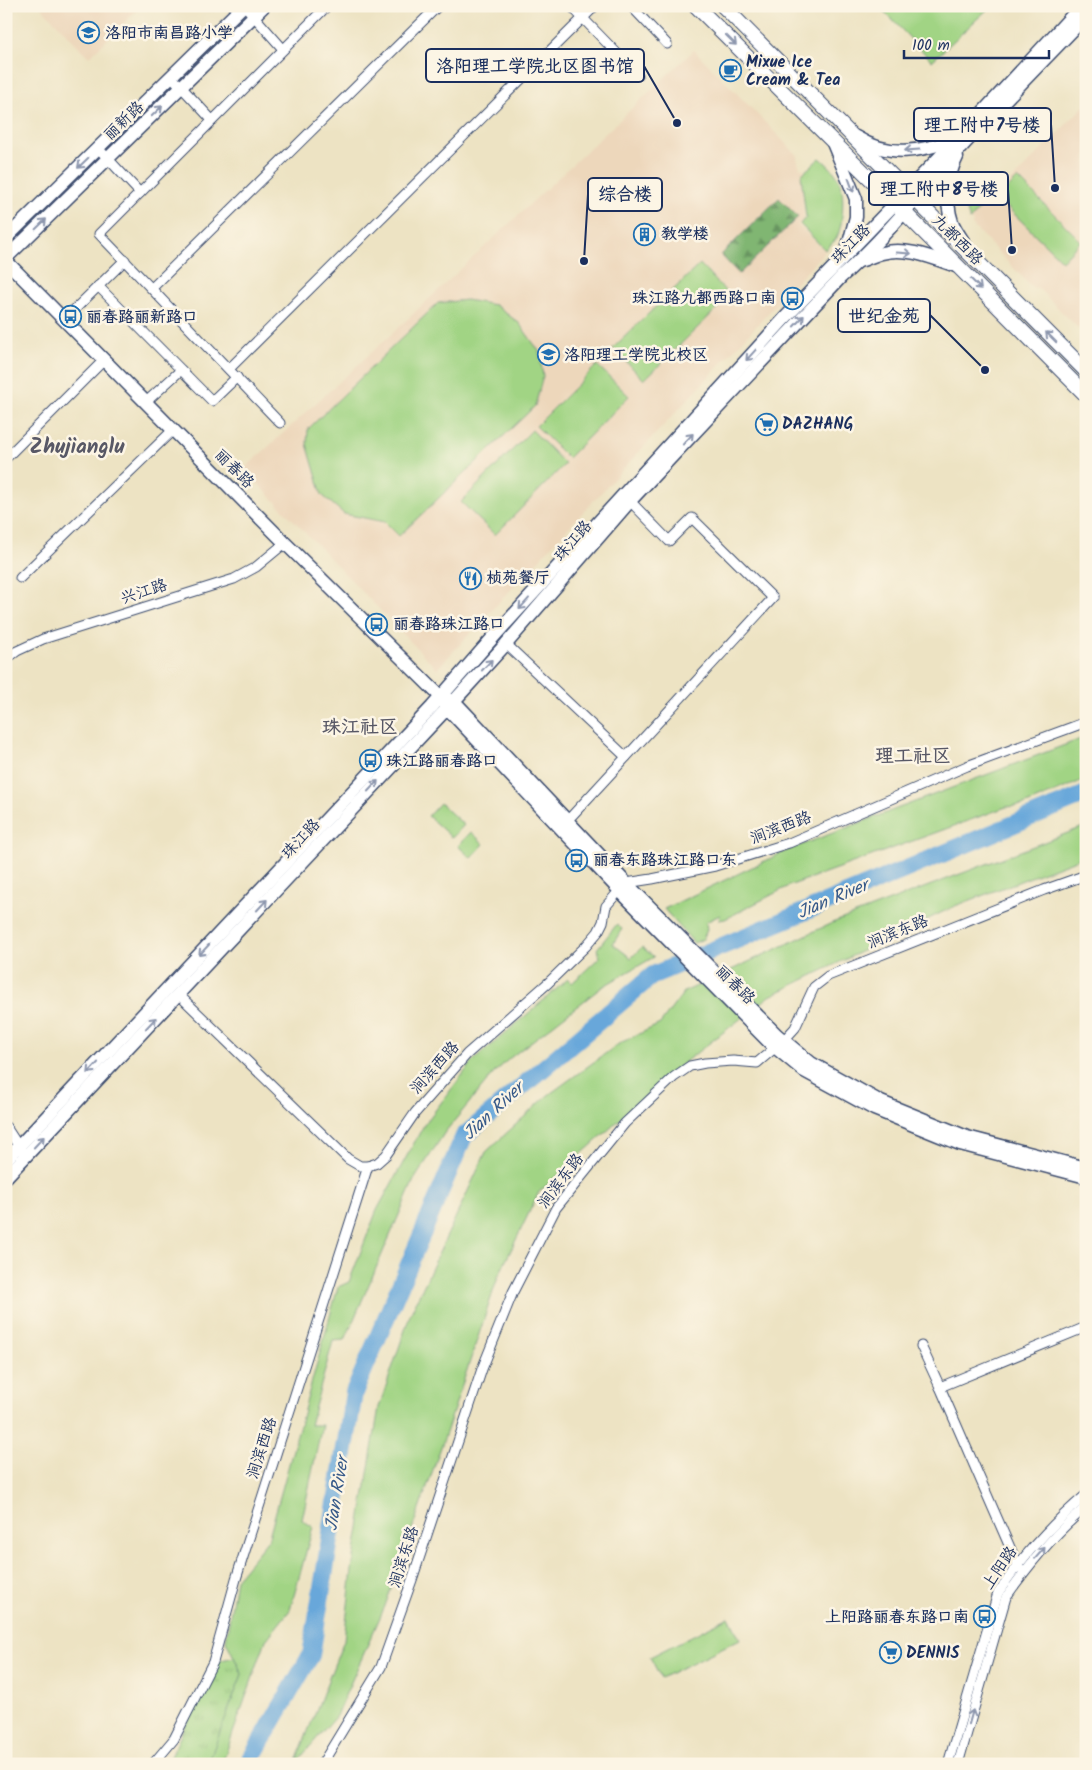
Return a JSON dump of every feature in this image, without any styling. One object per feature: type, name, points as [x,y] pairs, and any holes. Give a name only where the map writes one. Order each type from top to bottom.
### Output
[{"type":"main road","name":"丽新路","points":[[6,238],[171,76],[247,9],[264,6]]},
{"type":"main road","name":"九都西路","points":[[696,6],[1086,395]]},
{"type":"main road","name":"九都西路","points":[[723,6],[1086,371]]},
{"type":"main road","name":"珠江路","points":[[6,1160],[22,1152],[178,994],[447,702],[784,319],[845,256],[912,196],[1081,6]]},
{"type":"main road","name":"丽新路","points":[[6,260],[181,87],[247,9]]},
{"type":"main road","name":"珠江路","points":[[962,140],[1086,16]]},
{"type":"main road","points":[[849,132],[865,142],[890,150],[913,151],[962,140]]},
{"type":"main road","points":[[832,140],[856,199],[856,217],[845,256]]},
{"type":"main road","points":[[962,140],[949,178],[948,195],[952,222],[974,259]]},
{"type":"main road","name":"珠江路","points":[[6,1178],[22,1152],[447,702],[506,644],[630,502],[840,277],[857,262],[900,208]]},
{"type":"main road","points":[[857,262],[883,253],[897,252],[918,254],[959,267]]},
{"type":"main road","name":"丽春路","points":[[6,260],[285,543],[567,821],[624,888]]},
{"type":"main road","name":"丽春路","points":[[447,702],[624,888],[777,1041],[804,1071],[874,1109],[960,1144],[1086,1177]]},
{"type":"main road","name":"丽春路","points":[[777,1041],[811,1063],[881,1102],[967,1137],[1086,1168]]},
{"type":"street","points":[[280,423],[99,234],[327,6]]},
{"type":"street","points":[[152,288],[438,6]]},
{"type":"street","points":[[571,6],[638,75]]},
{"type":"street","points":[[229,369],[595,6]]},
{"type":"street","points":[[631,6],[667,44]]},
{"type":"street","points":[[247,9],[283,49]]},
{"type":"street","points":[[171,76],[212,120]]},
{"type":"street","points":[[98,148],[140,193]]},
{"type":"street","points":[[73,311],[124,260]]},
{"type":"street","points":[[98,286],[212,401],[237,377]]},
{"type":"street","points":[[6,458],[104,360]]},
{"type":"street","points":[[146,402],[181,370]]},
{"type":"street","points":[[20,578],[173,430]]},
{"type":"street","points":[[567,821],[774,598],[692,518],[669,541],[630,502]]},
{"type":"street","name":"兴江路","points":[[6,659],[17,651],[43,639],[234,579],[256,567],[285,543]]},
{"type":"street","points":[[506,644],[626,757]]},
{"type":"street","name":"涧滨西路","points":[[153,1764],[174,1739],[213,1662],[236,1579],[368,1166],[378,1163],[386,1155],[415,1113],[467,1054],[548,983],[586,946],[598,932],[603,922],[606,906],[624,888],[652,879],[715,866],[789,843],[967,766],[1086,722]]},
{"type":"street","name":"涧滨东路","points":[[322,1764],[381,1667],[482,1369],[513,1292],[556,1208],[625,1123],[674,1078],[690,1066],[733,1061],[757,1063],[777,1041],[795,1028],[814,987],[828,976],[1044,890],[1086,876]]},
{"type":"street","points":[[178,994],[348,1160],[360,1166],[368,1166]]},
{"type":"street","points":[[6,1127],[22,1152]]},
{"type":"street","points":[[940,1387],[1086,1326]]},
{"type":"street","points":[[921,1346],[1022,1574]]},
{"type":"street","name":"上阳路","points":[[948,1764],[998,1593],[1017,1565],[1056,1520],[1086,1495]]},
{"type":"street","name":"上阳路","points":[[958,1764],[1006,1597],[1022,1574],[1065,1525],[1086,1507]]},
{"type":"shaded area","name":"洛阳市南昌路小学","points":[[40,6],[135,6],[138,9],[89,57]]},
{"type":"shaded area","name":"洛阳理工学院北校区","points":[[694,50],[798,156],[800,168],[805,170],[801,175],[804,218],[798,225],[825,251],[437,669],[244,469],[396,330]]},
{"type":"shaded area","points":[[1086,104],[1086,336],[1037,287],[1034,289],[972,225],[973,223],[968,216],[965,186],[970,177],[994,199]]},
{"type":"green space","points":[[879,6],[991,6],[932,61]]},
{"type":"green space","points":[[820,158],[829,166],[840,182],[843,202],[842,219],[838,234],[825,250],[800,224],[806,217],[801,175]]},
{"type":"green space","points":[[970,177],[990,195],[970,220],[965,204],[965,192]]},
{"type":"green space","points":[[1018,178],[1081,241],[1062,261],[998,198]]},
{"type":"green space","points":[[779,198],[798,217],[739,274],[721,255]]},
{"type":"green space","points":[[700,264],[730,296],[644,380],[613,348]]},
{"type":"green space","points":[[466,300],[495,305],[519,323],[539,351],[543,376],[535,406],[399,536],[385,522],[344,514],[322,495],[307,444],[308,429],[438,303]]},
{"type":"green space","points":[[597,365],[629,396],[568,458],[536,426]]},
{"type":"green space","points":[[532,430],[565,464],[495,535],[461,502]]},
{"type":"green space","points":[[1086,737],[1086,779],[1024,805],[1006,807],[789,886],[725,919],[719,920],[720,915],[706,922],[707,930],[703,939],[694,943],[664,909],[788,850]]},
{"type":"green space","points":[[440,803],[464,825],[452,838],[428,816]]},
{"type":"green space","points":[[1086,826],[1086,856],[955,906],[770,996],[681,1065],[539,1192],[498,1277],[385,1606],[336,1716],[295,1764],[344,1640],[352,1570],[379,1407],[410,1315],[486,1152],[547,1096],[620,1043],[660,1024],[684,992],[832,923]]},
{"type":"green space","points":[[471,832],[484,844],[471,858],[458,846]]},
{"type":"green space","points":[[617,924],[622,929],[613,944],[631,958],[642,947],[654,957],[602,987],[510,1058],[494,1073],[445,1132],[414,1180],[345,1340],[333,1341],[310,1425],[322,1425],[302,1520],[313,1527],[290,1610],[266,1640],[222,1764],[206,1764],[242,1674],[226,1641],[236,1579],[268,1540],[338,1287],[349,1282],[377,1210],[424,1125],[473,1061],[568,979],[572,983],[600,957],[597,949]]},
{"type":"green space","points":[[729,1617],[740,1639],[661,1678],[650,1657]]},
{"type":"green space","points":[[234,1657],[242,1674],[208,1764],[164,1764],[171,1757],[213,1662]]},
{"type":"waterway","name":"Jian River","points":[[248,1764],[311,1655],[354,1393],[464,1136],[653,975],[1086,794]]},
{"type":"place","name":"洛阳市南昌路小学","points":[[89,33]]},
{"type":"place","name":"Mixue Ice Cream & Tea","points":[[730,71]]},
{"type":"place","name":"洛阳理工学院北区图书馆","points":[[677,123]]},
{"type":"place","name":"理工附中7号楼","points":[[1055,188]]},
{"type":"place","name":"教学楼","points":[[645,234]]},
{"type":"place","name":"理工附中8号楼","points":[[1012,250]]},
{"type":"place","name":"综合楼","points":[[584,261]]},
{"type":"place","name":"珠江路九都西路口南","points":[[792,298]]},
{"type":"place","name":"丽春路丽新路口","points":[[70,317]]},
{"type":"place","name":"洛阳理工学院北校区","points":[[548,355]]},
{"type":"place","name":"世纪金苑","points":[[985,370]]},
{"type":"place","name":"DAZHANG","points":[[766,424]]},
{"type":"place","name":"桢苑餐厅","points":[[470,578]]},
{"type":"place","name":"丽春路珠江路口","points":[[377,624]]},
{"type":"place","name":"珠江路丽春路口","points":[[370,761]]},
{"type":"place","name":"丽春东路珠江路口东","points":[[577,860]]},
{"type":"place","name":"上阳路丽春东路口南","points":[[985,1617]]},
{"type":"place","name":"DENNIS","points":[[890,1653]]},
{"type":"district","name":"Zhujianglu","points":[[77,447]]},
{"type":"district","name":"珠江社区","points":[[360,728]]},
{"type":"district","name":"理工社区","points":[[913,757]]}]
